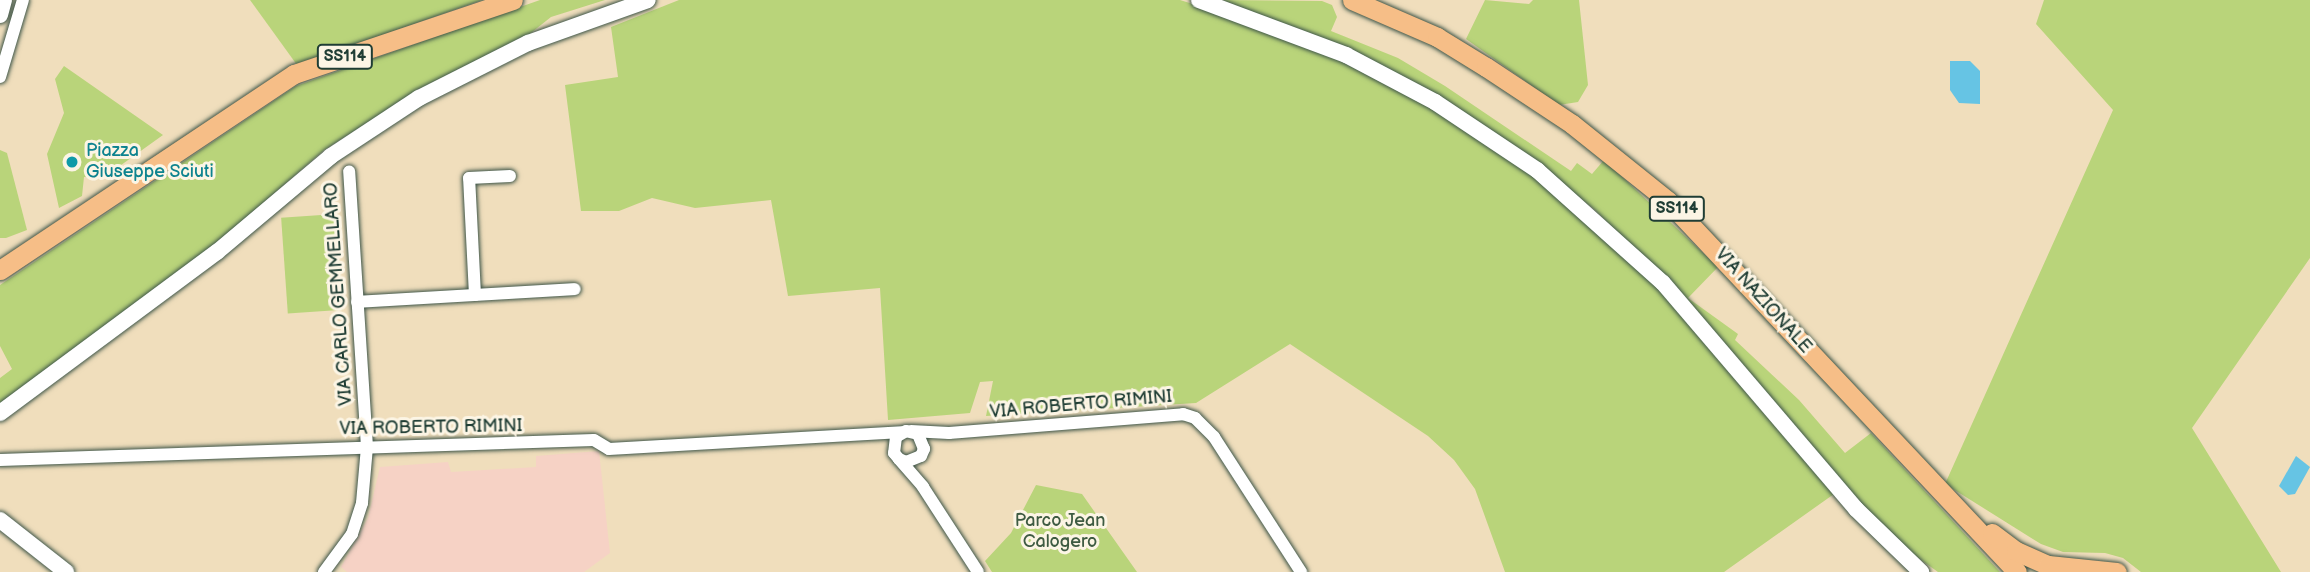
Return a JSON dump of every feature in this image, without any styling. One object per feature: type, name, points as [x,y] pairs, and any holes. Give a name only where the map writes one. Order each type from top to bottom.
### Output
[{"type":"main road","name":"SS114","points":[[0,270],[191,140],[294,74],[513,0]]},
{"type":"main road","name":"VIA NAZIONALE","points":[[1352,0],[1437,37],[1486,67],[1637,175],[1724,257],[1941,494]]},
{"type":"main road","points":[[1941,494],[2030,563],[2055,572]]},
{"type":"main road","points":[[1941,494],[2017,572]]},
{"type":"main road","points":[[2017,551],[2048,565],[2117,572]]},
{"type":"street","points":[[0,15],[4,0]]},
{"type":"street","points":[[0,77],[23,0]]},
{"type":"street","points":[[0,413],[217,252],[331,156],[419,98],[528,43],[648,0]]},
{"type":"street","points":[[1199,0],[1358,61],[1472,125],[1537,170],[1662,283],[1849,501],[1921,572]]},
{"type":"street","name":"VIA CARLO GEMMELLARO","points":[[324,572],[352,534],[362,503],[367,446],[349,172]]},
{"type":"street","points":[[475,295],[470,178],[510,176]]},
{"type":"street","points":[[357,302],[575,289]]},
{"type":"street","name":"VIA ROBERTO RIMINI","points":[[0,460],[367,446],[461,447],[594,440],[609,449],[907,432],[949,433],[1183,414],[1195,418],[1214,437],[1301,572]]},
{"type":"street","points":[[923,487],[923,441],[907,432],[893,444],[897,456],[923,487],[978,572]]},
{"type":"street","points":[[860,436],[906,462],[949,433]]},
{"type":"street","points":[[0,520],[66,572]]},
{"type":"shaded area","points":[[599,451],[610,553],[584,572],[347,572],[341,567],[368,518],[380,467],[448,462],[451,472],[536,467],[536,456]]},
{"type":"green space","points":[[250,0],[482,0],[297,65]]},
{"type":"green space","points":[[540,0],[605,0],[551,17],[522,40],[429,84],[324,150],[212,247],[0,407],[0,378],[12,369],[0,346],[0,285],[296,86]]},
{"type":"green space","points":[[679,0],[1180,0],[1291,35],[1489,139],[1653,279],[1834,494],[1724,572],[1505,572],[1475,489],[1454,460],[1428,436],[1290,344],[1196,403],[986,416],[993,381],[980,382],[970,413],[888,420],[880,288],[788,296],[771,200],[695,208],[652,198],[619,211],[581,211],[565,85],[618,77],[611,27]]},
{"type":"green space","points":[[1223,0],[1322,1],[1332,5],[1337,17],[1331,31],[1398,58],[1445,86],[1571,171],[1577,163],[1592,174],[1604,160],[1718,267],[1688,298],[1738,334],[1735,340],[1799,400],[1845,453],[1871,433],[2000,572],[1938,572],[1914,555],[1864,508],[1670,284],[1594,209],[1513,145]]},
{"type":"green space","points":[[1485,0],[1529,4],[1533,0],[1579,0],[1588,85],[1578,102],[1559,105],[1466,39]]},
{"type":"green space","points":[[2044,0],[2310,0],[2310,258],[2192,428],[2281,572],[2141,572],[2123,558],[2105,553],[2063,552],[2041,544],[1945,484],[2113,110],[2036,24]]},
{"type":"green space","points":[[64,66],[163,135],[103,178],[84,177],[82,196],[59,208],[47,154],[64,113],[55,79]]},
{"type":"green space","points":[[0,150],[7,153],[27,230],[6,238],[0,238]]},
{"type":"green space","points":[[336,214],[343,310],[288,314],[281,218]]},
{"type":"green space","name":"Parco Jean Calogero","points":[[1036,485],[1082,494],[1137,572],[992,572],[985,561],[1011,533]]},
{"type":"water","points":[[1950,61],[1970,61],[1980,71],[1980,104],[1959,103],[1950,90]]},
{"type":"water","points":[[2296,456],[2310,467],[2295,494],[2288,495],[2279,486]]},
{"type":"place","name":"Piazza Giuseppe Sciuti","points":[[72,162]]}]
